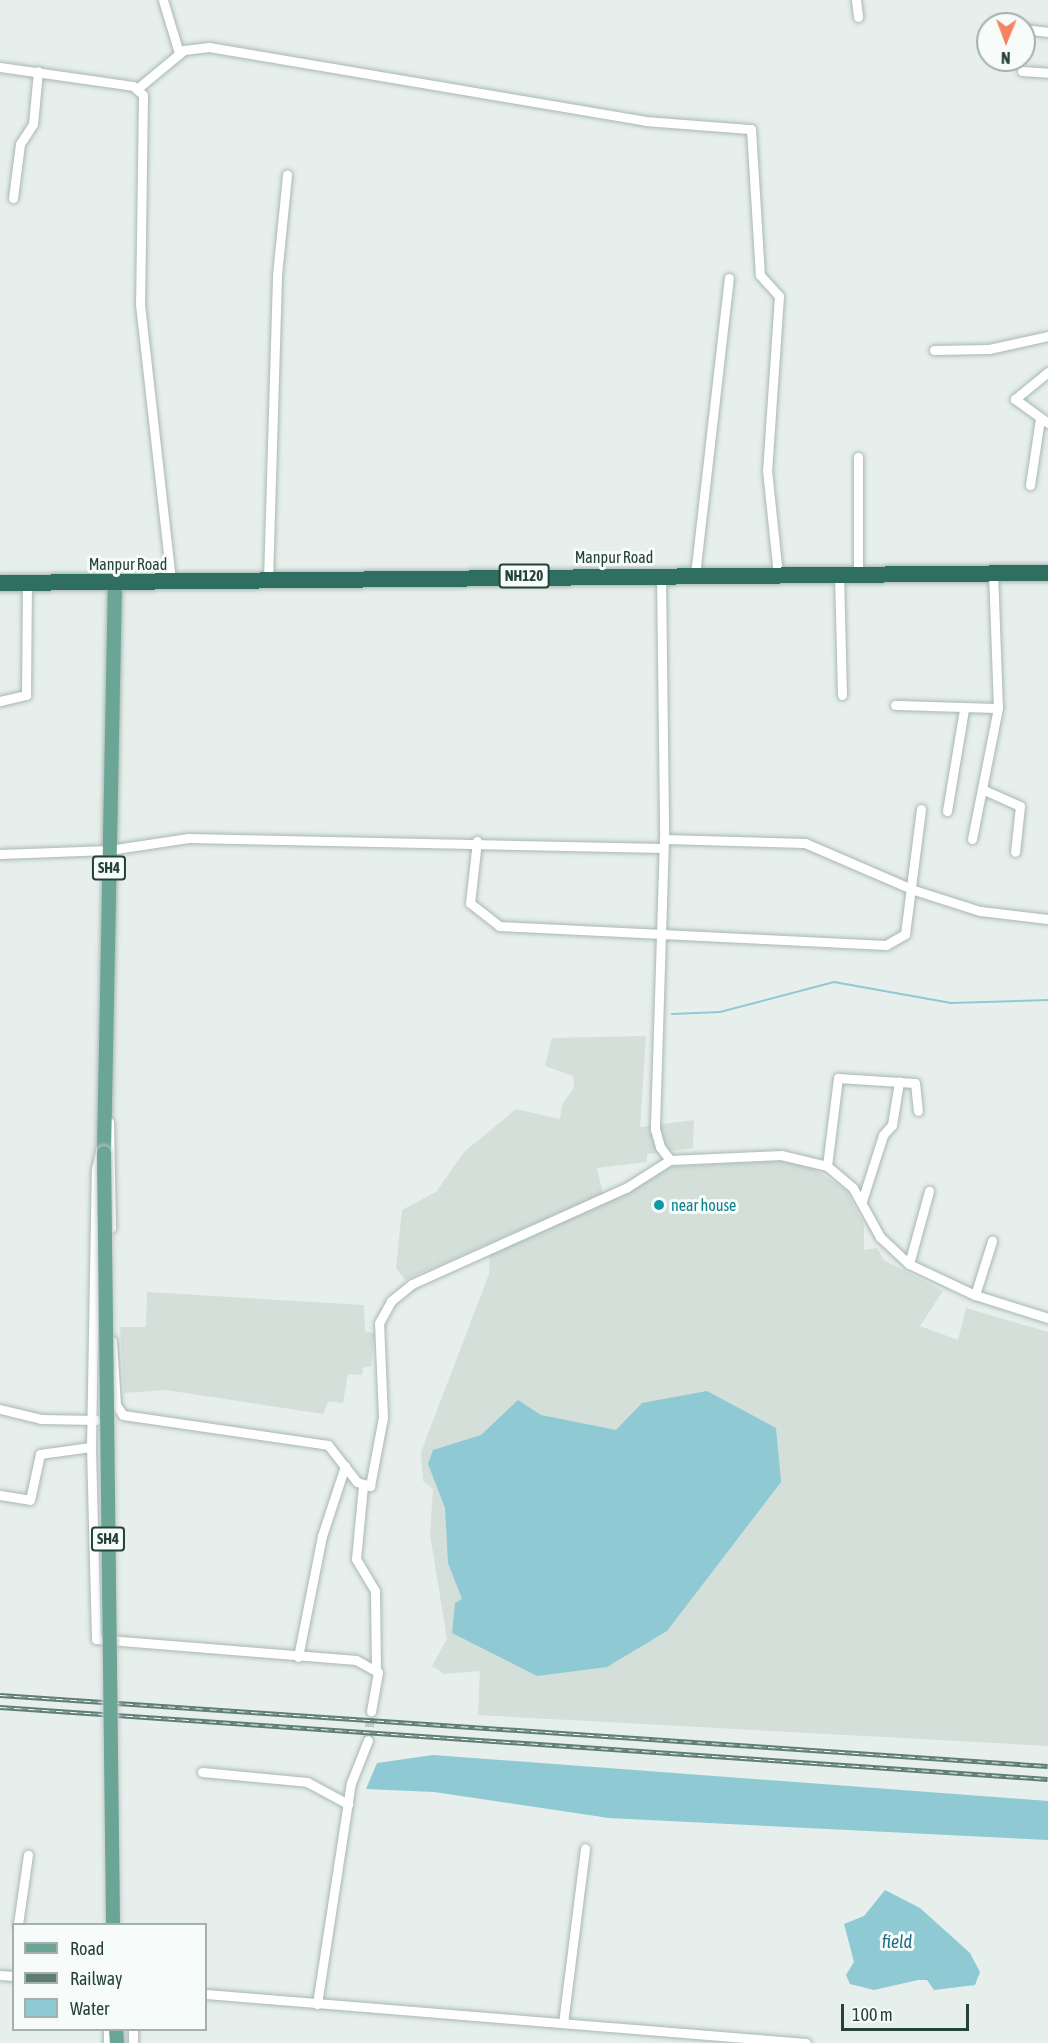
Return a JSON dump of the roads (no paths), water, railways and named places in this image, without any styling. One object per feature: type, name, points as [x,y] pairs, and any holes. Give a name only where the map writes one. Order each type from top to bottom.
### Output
[{"type":"highway","name":"Manpur Road","points":[[0,583],[695,574],[1048,573]]},
{"type":"main road","name":"SH4","points":[[113,1923],[104,1147],[115,582]]},
{"type":"street","points":[[163,0],[178,53]]},
{"type":"street","points":[[856,0],[858,17]]},
{"type":"street","points":[[138,88],[178,53],[225,49],[646,121],[753,131],[760,275],[779,296],[767,470],[778,574]]},
{"type":"street","points":[[0,68],[38,71],[138,88]]},
{"type":"street","points":[[13,198],[20,144],[33,124],[38,71]]},
{"type":"street","points":[[138,88],[144,100],[140,304],[171,581]]},
{"type":"street","points":[[268,580],[278,275],[287,174]]},
{"type":"street","points":[[695,574],[729,278]]},
{"type":"street","points":[[934,350],[989,349],[1048,336]]},
{"type":"street","points":[[1030,485],[1044,421],[1015,397],[1048,372]]},
{"type":"street","points":[[858,457],[858,573]]},
{"type":"street","points":[[839,573],[842,695]]},
{"type":"street","points":[[972,839],[984,790],[998,708],[993,574]]},
{"type":"street","points":[[661,575],[663,932],[655,1129],[670,1160]]},
{"type":"street","points":[[0,701],[26,695],[27,582]]},
{"type":"street","points":[[895,705],[964,709],[998,708]]},
{"type":"street","points":[[946,811],[964,709]]},
{"type":"street","points":[[984,790],[1020,806],[1015,852]]},
{"type":"street","points":[[477,841],[470,903],[499,926],[663,932],[886,945],[905,934],[914,890],[921,808]]},
{"type":"street","points":[[0,854],[109,850],[188,838],[663,844],[805,843],[914,890],[980,911],[1048,919]]},
{"type":"street","points":[[827,1166],[837,1080],[899,1082],[918,1085],[918,1111]]},
{"type":"street","points":[[862,1201],[883,1135],[892,1127],[899,1082]]},
{"type":"street","points":[[106,1112],[114,1164],[111,1320],[116,1405],[122,1414]]},
{"type":"street","points":[[104,1147],[96,1169],[91,1447],[96,1639],[217,1645],[298,1657],[356,1660],[376,1669]]},
{"type":"street","points":[[363,1486],[374,1485],[383,1417],[379,1323],[391,1301],[412,1284],[626,1188],[670,1160],[781,1155],[827,1166],[862,1201],[880,1237],[909,1264],[975,1295],[1048,1318]]},
{"type":"street","points":[[909,1264],[929,1191]]},
{"type":"street","points":[[975,1295],[992,1241]]},
{"type":"street","points":[[0,1409],[41,1419],[92,1421],[122,1414],[323,1444],[363,1486],[356,1561],[375,1591],[376,1669],[371,1712]]},
{"type":"street","points":[[0,1495],[32,1500],[40,1454],[91,1447]]},
{"type":"street","points":[[298,1657],[322,1536],[345,1466]]},
{"type":"street","points":[[317,2004],[348,1804],[368,1740]]},
{"type":"street","points":[[202,1772],[307,1782],[348,1804]]},
{"type":"street","points":[[563,2023],[585,1848]]},
{"type":"street","points":[[18,1923],[28,1854]]},
{"type":"street","points":[[207,1994],[806,2043]]},
{"type":"water","points":[[707,1391],[776,1428],[781,1482],[667,1631],[607,1667],[537,1676],[452,1633],[455,1603],[462,1599],[448,1563],[445,1508],[428,1464],[433,1450],[481,1435],[518,1400],[541,1415],[616,1430],[642,1403]]},
{"type":"water","points":[[433,1755],[1048,1801],[1048,1840],[609,1818],[434,1792],[366,1789],[377,1763]]},
{"type":"water","name":"field","points":[[885,1890],[920,1908],[970,1953],[980,1972],[975,1985],[934,1990],[927,1980],[918,1980],[874,1990],[850,1984],[846,1975],[854,1962],[844,1924],[864,1916]]},
{"type":"waterway","points":[[672,1014],[720,1012],[834,982],[951,1003],[1048,1000]]},
{"type":"tunnel","points":[[368,1740],[371,1711]]},
{"type":"railway","points":[[0,1695],[1048,1766]]},
{"type":"railway","points":[[0,1707],[1048,1779]]},
{"type":"place","name":"near house","points":[[659,1205]]}]
